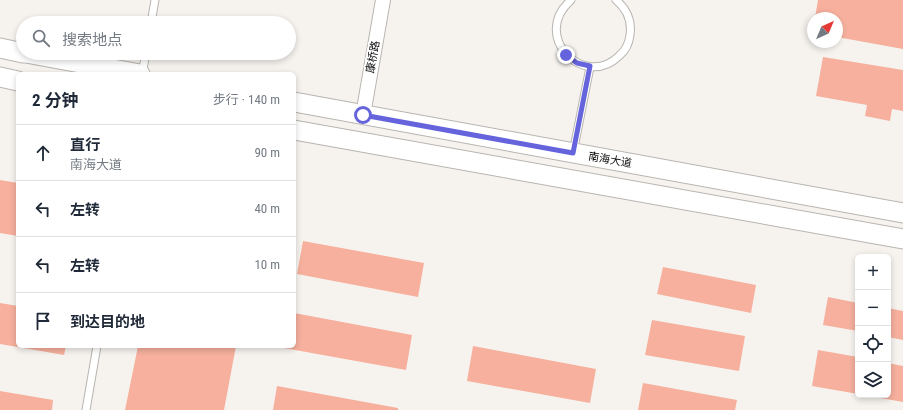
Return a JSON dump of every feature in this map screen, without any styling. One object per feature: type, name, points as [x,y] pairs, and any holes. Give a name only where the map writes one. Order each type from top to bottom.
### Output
[{"type":"main road","points":[[0,48],[16,51]]},
{"type":"main road","points":[[63,60],[130,72]]},
{"type":"main road","points":[[0,77],[16,81]]},
{"type":"main road","name":"南海大道","points":[[296,102],[903,213]]},
{"type":"main road","points":[[296,130],[903,239]]},
{"type":"street","name":"康桥路","points":[[363,115],[383,0]]},
{"type":"lane","points":[[152,16],[155,0]]},
{"type":"lane","points":[[571,0],[564,6],[558,18],[556,31],[559,44],[566,55],[577,63],[590,66],[603,66],[614,60],[624,52],[629,40],[631,28],[628,15],[621,4],[616,0]]},
{"type":"lane","points":[[141,72],[144,60]]},
{"type":"lane","points":[[573,153],[590,66]]},
{"type":"lane","points":[[86,410],[97,348]]},
{"type":"building","points":[[818,0],[903,0],[903,49],[843,38],[843,12],[816,12]]},
{"type":"building","points":[[823,57],[903,70],[903,111],[892,109],[890,121],[865,116],[867,105],[816,96]]},
{"type":"building","points":[[0,180],[16,183],[16,236],[0,233]]},
{"type":"building","points":[[303,241],[424,263],[418,297],[297,274]]},
{"type":"building","points":[[663,267],[756,285],[751,313],[657,294]]},
{"type":"building","points":[[828,297],[855,302],[855,330],[823,325]]},
{"type":"building","points":[[0,303],[16,306],[16,347],[0,344]]},
{"type":"building","points":[[891,309],[903,311],[903,340],[891,338]]},
{"type":"building","points":[[296,313],[412,335],[406,370],[284,348],[296,348]]},
{"type":"building","points":[[652,320],[745,336],[739,371],[645,355]]},
{"type":"building","points":[[473,346],[596,369],[590,403],[467,381]]},
{"type":"building","points":[[23,348],[66,348],[64,355]]},
{"type":"building","points":[[138,348],[236,348],[224,410],[125,410]]},
{"type":"building","points":[[818,350],[855,356],[855,393],[812,386]]},
{"type":"building","points":[[891,364],[903,366],[903,402],[880,398],[891,398]]},
{"type":"building","points":[[643,383],[737,400],[735,410],[638,410]]},
{"type":"building","points":[[277,386],[398,408],[398,410],[273,410]]},
{"type":"building","points":[[0,391],[53,400],[52,410],[0,410]]},
{"type":"route","points":[[363,115],[573,153],[590,66],[577,63],[566,55]]}]
